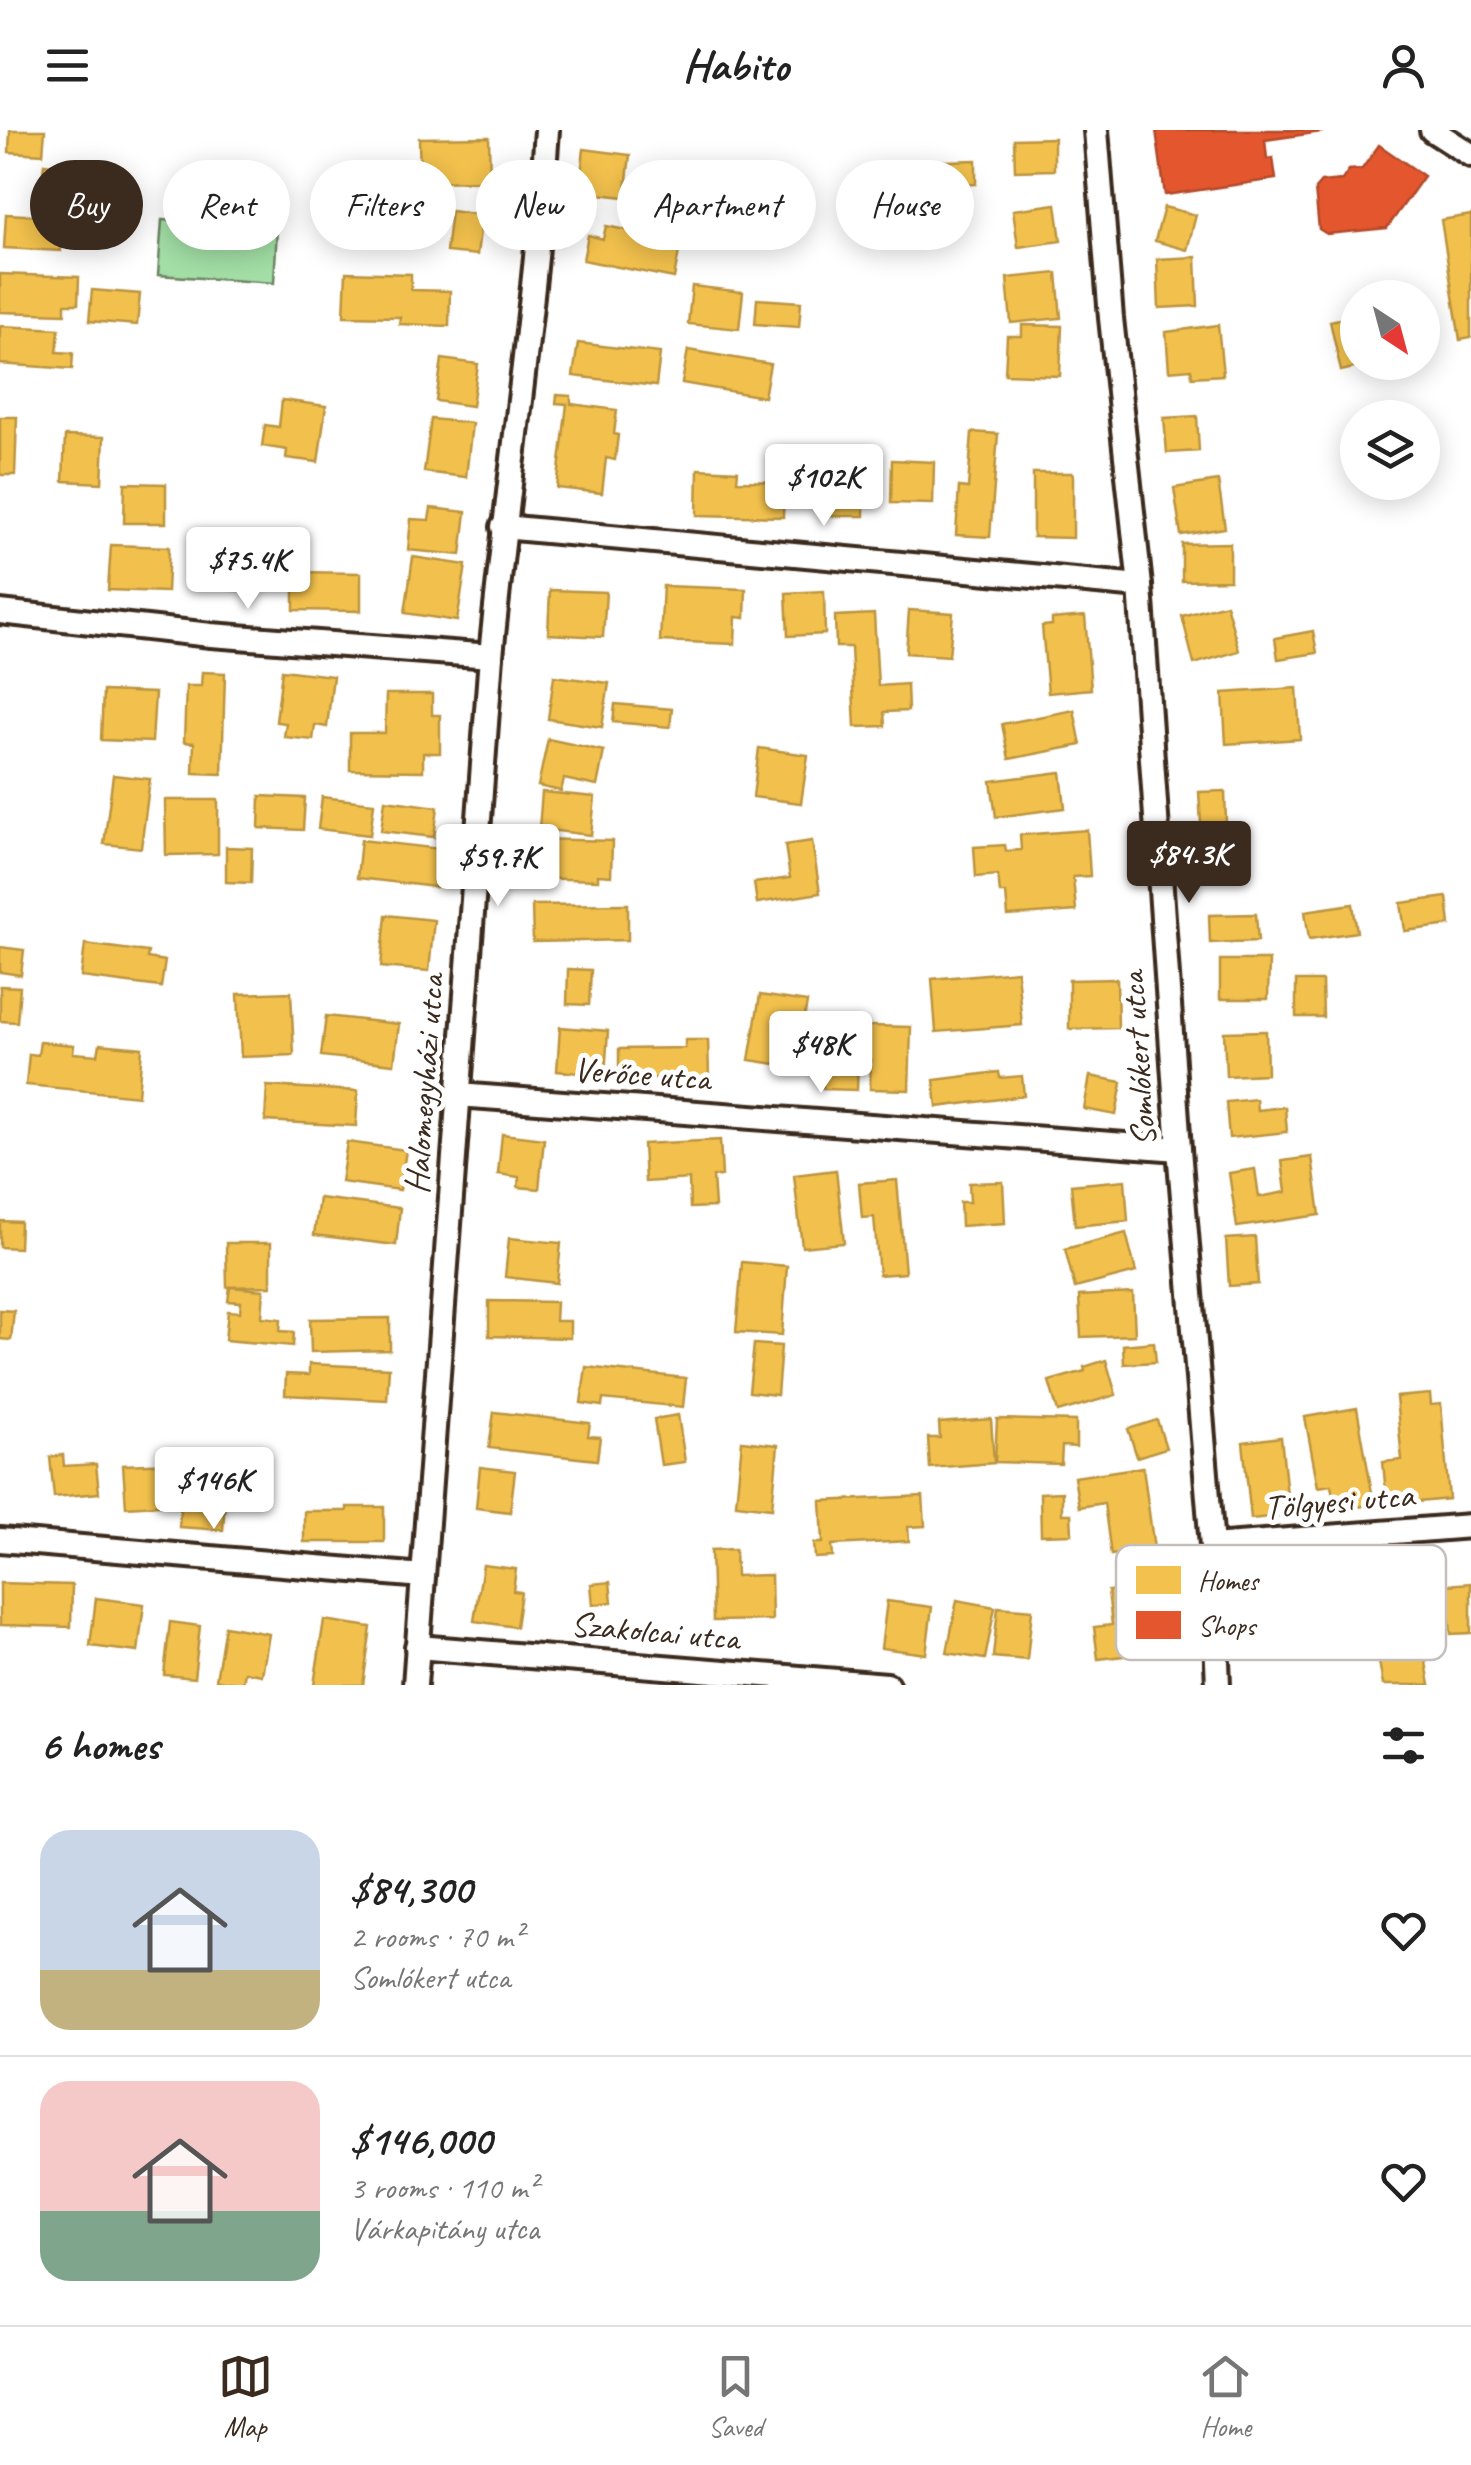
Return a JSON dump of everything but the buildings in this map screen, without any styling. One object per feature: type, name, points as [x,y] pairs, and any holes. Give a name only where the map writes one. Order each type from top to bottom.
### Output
[{"type":"street","name":"Halomegyházi utca","points":[[414,1685],[491,656],[547,130]]},
{"type":"street","name":"Somlókert utca","points":[[1096,130],[1111,318],[1140,586],[1179,1150],[1212,1545]]},
{"type":"street","points":[[1432,130],[1471,155]]},
{"type":"street","points":[[504,528],[1140,586]]},
{"type":"street","points":[[0,612],[211,635],[491,656]]},
{"type":"street","name":"Verőce utca","points":[[458,1095],[1179,1150]]},
{"type":"street","name":"Tölgyesi utca","points":[[1225,1545],[1471,1526]]},
{"type":"street","points":[[0,1540],[423,1576]]},
{"type":"street","name":"Szakolcai utca","points":[[417,1646],[887,1685]]},
{"type":"street","name":"Somlókert utca","points":[[1217,1660],[1218,1685]]},
{"type":"green space","points":[[162,220],[163,250],[276,250],[274,283],[158,275]]}]
